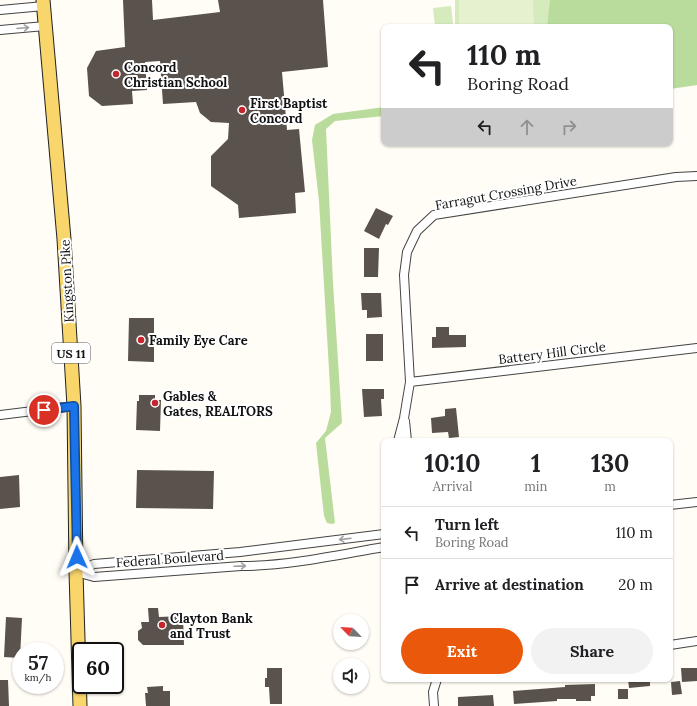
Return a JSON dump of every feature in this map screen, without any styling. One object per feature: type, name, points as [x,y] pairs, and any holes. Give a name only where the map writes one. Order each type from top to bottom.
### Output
[{"type":"main road","name":"Kingston Pike","points":[[43,3],[64,239],[74,406],[76,572],[80,706]]},
{"type":"street","points":[[0,10],[43,3]]},
{"type":"street","points":[[0,30],[45,26]]},
{"type":"street","name":"Farragut Crossing Drive","points":[[399,438],[410,382],[404,275],[407,252],[417,231],[434,216],[697,176]]},
{"type":"street","name":"Battery Hill Circle","points":[[410,382],[697,348]]},
{"type":"street","points":[[0,415],[74,406]]},
{"type":"street","name":"Farragut Crossing Drive","points":[[404,418],[407,438]]},
{"type":"street","points":[[673,505],[697,502]]},
{"type":"street","name":"Federal Boulevard","points":[[76,572],[94,564],[240,552],[381,534]]},
{"type":"street","name":"Federal Boulevard","points":[[76,572],[94,577],[234,566],[257,566],[329,557],[381,548]]},
{"type":"street","points":[[673,645],[697,641]]},
{"type":"street","points":[[434,706],[433,692],[436,682]]},
{"type":"green space","points":[[455,0],[550,0],[551,24],[455,24]]},
{"type":"green space","points":[[459,0],[533,0],[534,24],[459,24]]},
{"type":"green space","points":[[550,0],[697,0],[697,85],[673,89],[673,24],[547,24]]},
{"type":"green space","points":[[451,6],[453,24],[435,24],[433,8]]},
{"type":"green space","points":[[381,107],[381,116],[335,121],[326,129],[333,283],[342,423],[325,438],[335,523],[332,524],[327,523],[324,516],[316,443],[326,431],[331,412],[319,201],[312,140],[315,125],[333,114]]},
{"type":"building","name":"First Baptist Concord","points":[[123,0],[152,0],[153,20],[220,12],[218,0],[323,0],[328,67],[282,72],[287,130],[299,129],[305,192],[295,193],[296,213],[239,218],[238,205],[211,186],[211,156],[228,139],[229,123],[211,122],[200,113],[196,102],[163,104],[160,61],[145,62],[147,90],[132,91],[133,104],[102,106],[89,96],[87,68],[96,51],[125,47]]},
{"type":"building","points":[[376,208],[393,216],[388,225],[386,224],[379,239],[364,231]]},
{"type":"building","points":[[364,248],[379,248],[378,277],[364,277]]},
{"type":"building","points":[[361,293],[381,293],[382,317],[367,318],[367,310],[362,310]]},
{"type":"building","name":"Family Eye Care","points":[[129,318],[154,318],[154,362],[128,361]]},
{"type":"building","points":[[436,327],[449,327],[449,335],[466,335],[466,347],[432,348],[432,337],[436,337]]},
{"type":"building","points":[[366,334],[383,334],[383,361],[366,361]]},
{"type":"building","points":[[362,389],[384,389],[384,399],[381,399],[382,416],[364,417]]},
{"type":"building","points":[[139,395],[155,395],[155,400],[161,400],[160,431],[136,430],[137,401],[139,401]]},
{"type":"building","points":[[456,408],[459,437],[449,438],[448,432],[432,433],[431,418],[445,416],[445,409]]},
{"type":"building","points":[[137,470],[214,471],[213,509],[136,508]]},
{"type":"building","points":[[19,475],[20,507],[0,509],[0,477]]},
{"type":"building","name":"Clayton Bank and Trust","points":[[148,608],[158,608],[159,617],[183,616],[184,645],[143,645],[138,640],[138,631],[142,628],[141,622],[149,622]]},
{"type":"building","points":[[6,617],[22,618],[21,642],[12,642],[12,658],[4,657]]},
{"type":"building","points":[[267,668],[282,668],[282,704],[270,704],[269,687],[265,687]]},
{"type":"building","points":[[681,668],[697,668],[697,681],[682,682]]},
{"type":"building","points":[[0,680],[8,680],[9,706],[0,706]]},
{"type":"building","points":[[680,681],[682,694],[672,695],[671,682]]},
{"type":"building","points":[[628,682],[650,682],[650,686],[629,688]]},
{"type":"building","points":[[595,684],[595,696],[591,696],[591,701],[557,699],[557,701],[514,704],[513,691],[565,687],[565,685]]},
{"type":"building","points":[[163,686],[163,691],[170,691],[170,706],[146,706],[145,693],[148,693],[147,687]]},
{"type":"building","points":[[618,689],[628,689],[628,699],[618,699]]},
{"type":"building","points":[[493,695],[494,706],[458,706],[458,697]]},
{"type":"place","name":"Concord Christian School","points":[[116,74]]},
{"type":"place","name":"First Baptist Concord","points":[[242,110]]},
{"type":"place","name":"Family Eye Care","points":[[141,340]]},
{"type":"place","name":"Gables & Gates, REALTORS","points":[[155,403]]},
{"type":"place","name":"Clayton Bank and Trust","points":[[162,625]]},
{"type":"route","points":[[44,410],[74,406],[77,557]]}]
